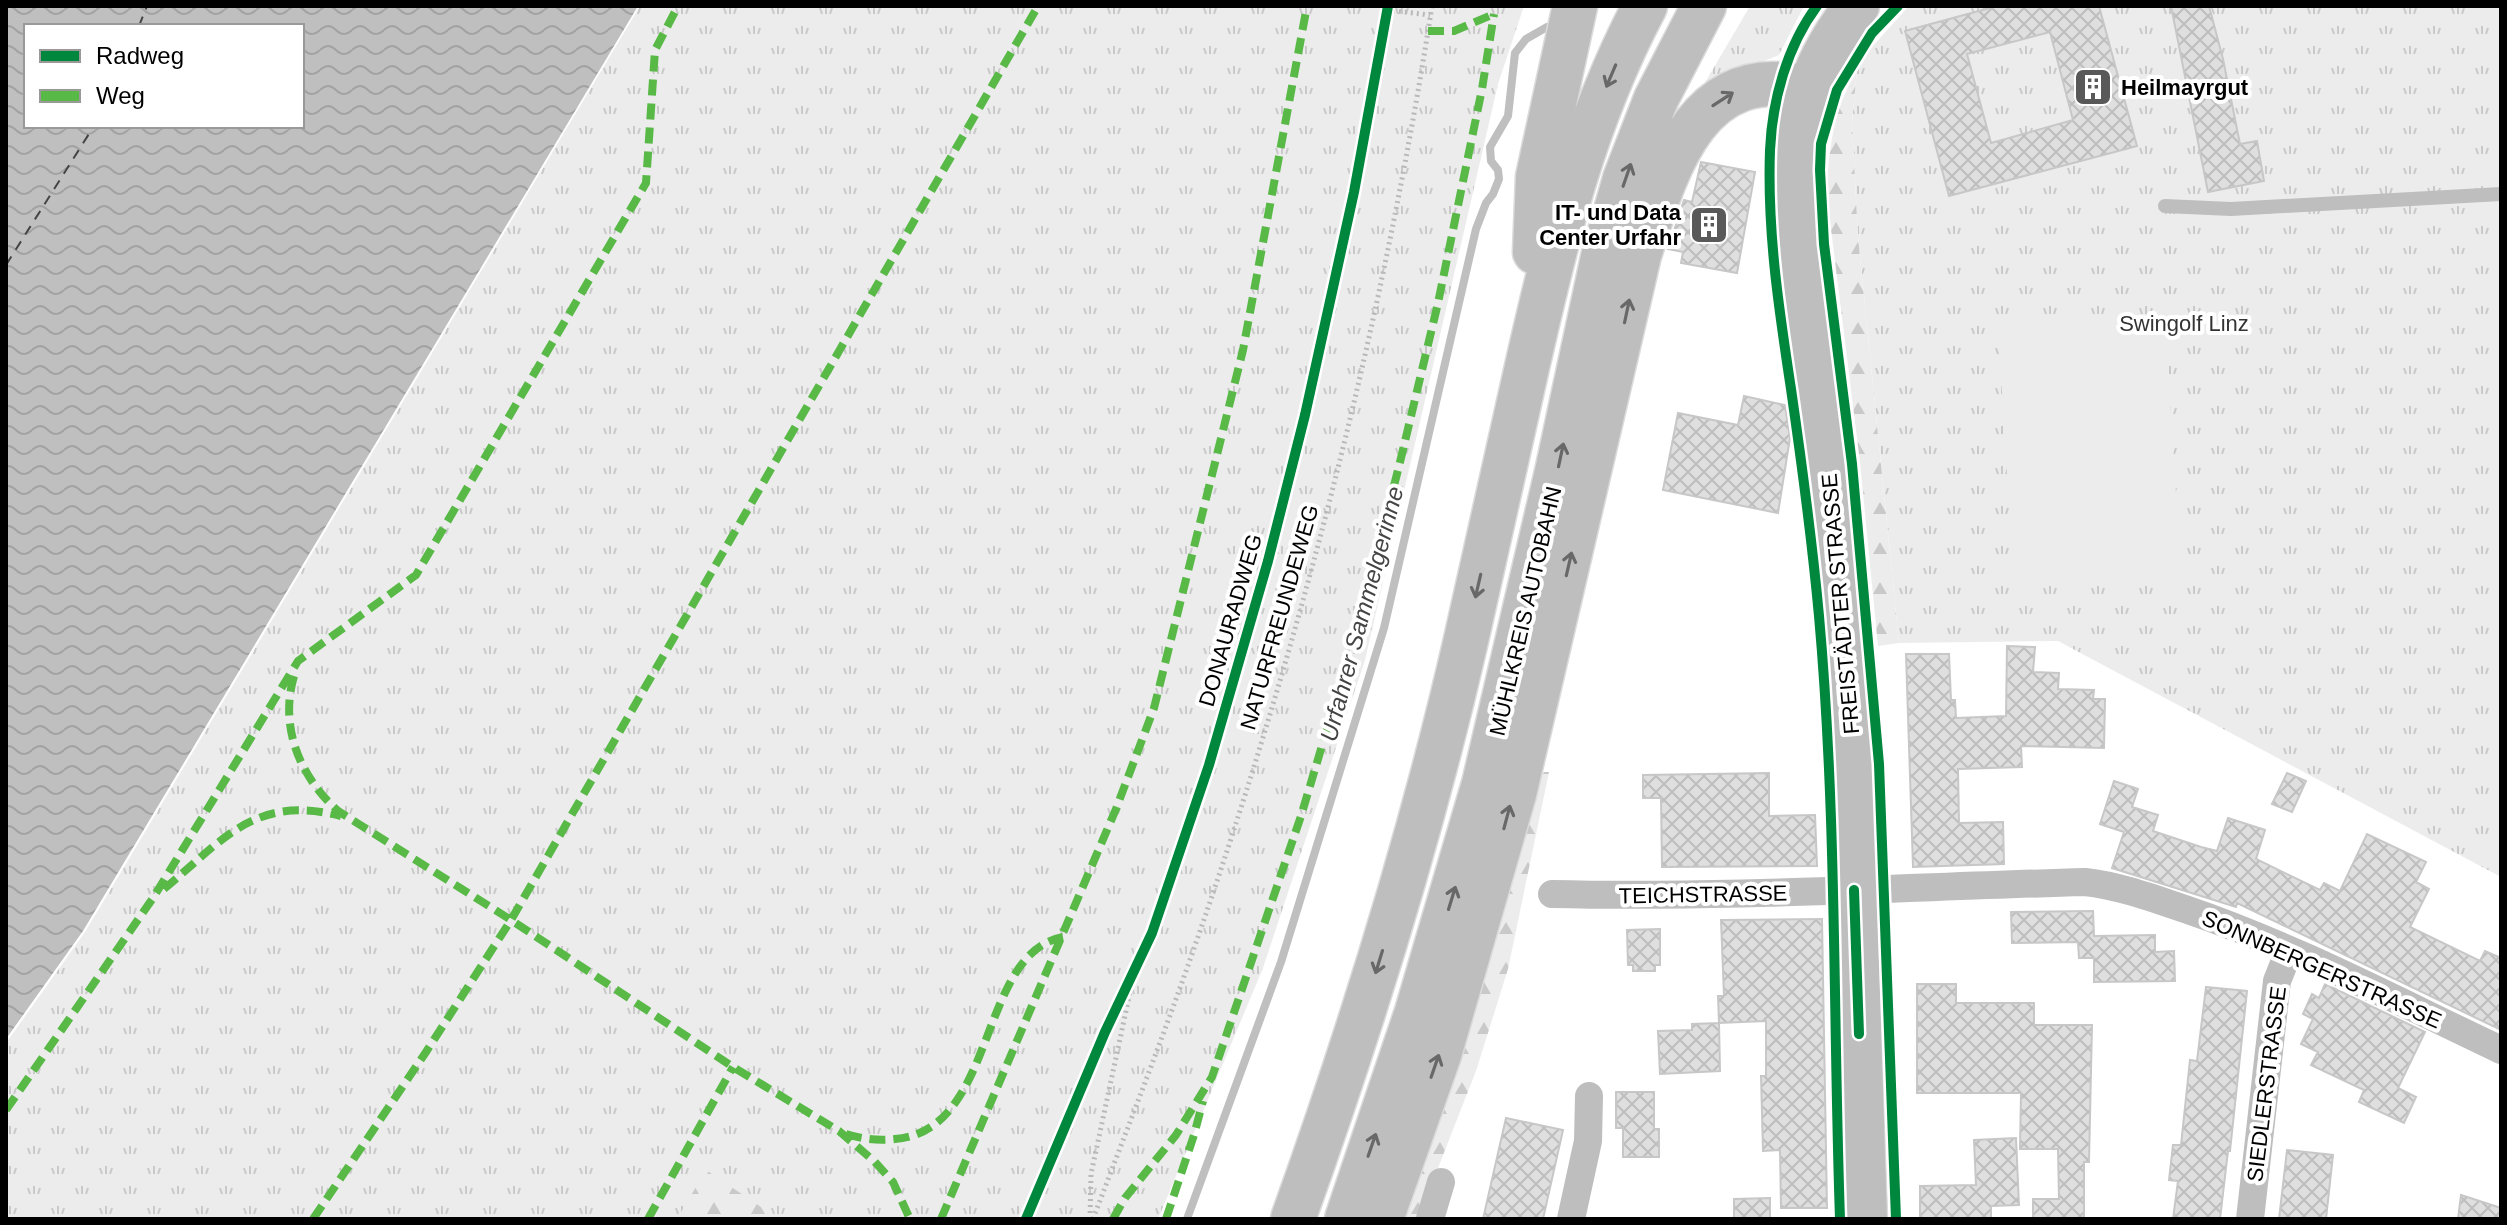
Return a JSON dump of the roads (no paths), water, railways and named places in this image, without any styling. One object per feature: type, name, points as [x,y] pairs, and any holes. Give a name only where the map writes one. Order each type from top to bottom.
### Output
[{"type":"main road","points":[[1532,346],[1538,177],[1575,6]]},
{"type":"main road","points":[[1293,1219],[1361,1021],[1424,809],[1465,643],[1556,238],[1584,144],[1623,48],[1645,6]]},
{"type":"main road","name":"MÜHLKREIS AUTOBAHN","points":[[1347,1219],[1417,1012],[1484,784],[1557,472],[1604,253],[1625,179],[1656,99],[1704,6]]},
{"type":"main road","name":"FREISTÄDTER STRASSE","points":[[1857,6],[1829,47],[1809,89],[1797,136],[1796,207],[1833,499],[1847,642],[1865,1219]]},
{"type":"main road","points":[[1381,1219],[1439,1055],[1514,794],[1639,255],[1653,212],[1681,146],[1696,123],[1724,96],[1755,85],[1783,82],[1809,89]]},
{"type":"street","name":"SONNBERGERSTRASSE","points":[[1854,890],[2085,882],[2126,889],[2240,927],[2501,1050]]},
{"type":"street","name":"TEICHSTRASSE","points":[[1552,894],[1636,896],[1854,890]]},
{"type":"street","name":"SIEDLERSTRASSE","points":[[2250,1219],[2277,981],[2289,951]]},
{"type":"street","points":[[1571,1219],[1588,1141],[1589,1096]]},
{"type":"street","points":[[1430,1219],[1441,1182]]},
{"type":"lane","points":[[2165,206],[2231,209],[2501,194]]},
{"type":"water","points":[[6,6],[638,6],[83,931],[6,1039]]},
{"type":"waterway","name":"Urfahrer Sammelgerinne","points":[[1187,1219],[1281,962],[1384,628],[1476,229],[1499,179],[1498,170],[1491,161],[1490,147],[1508,116],[1515,53],[1526,39],[1547,27]]},
{"type":"place","name":"Heilmayrgut","points":[[2093,87]]},
{"type":"place","name":"IT- und Data Center Urfahr","points":[[1709,225]]},
{"type":"park label","name":"Swingolf Linz","points":[[2184,323]]}]
